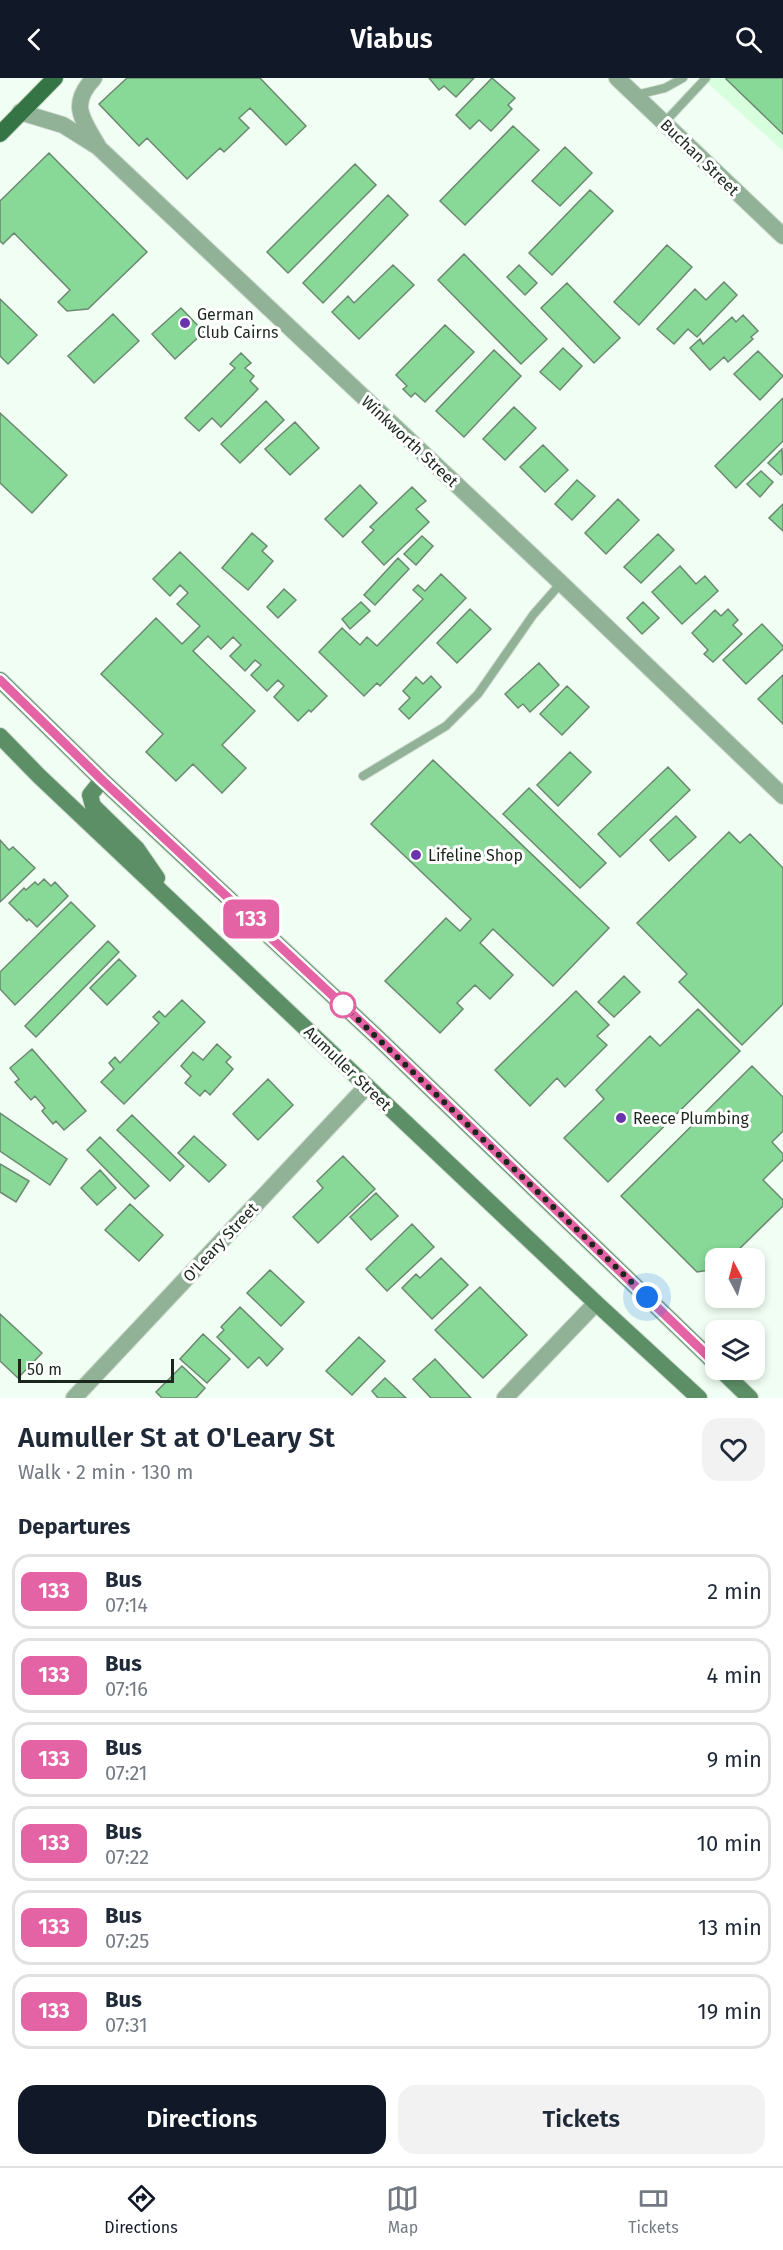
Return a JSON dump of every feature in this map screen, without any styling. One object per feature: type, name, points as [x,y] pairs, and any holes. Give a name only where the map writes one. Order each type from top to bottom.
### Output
[{"type":"main road","points":[[0,134],[56,78]]},
{"type":"main road","points":[[0,680],[102,780],[378,1038],[705,1353]]},
{"type":"main road","name":"Aumuller Street","points":[[0,736],[39,776],[699,1398]]},
{"type":"main road","points":[[102,780],[90,795],[93,806],[137,849],[177,906]]},
{"type":"main road","points":[[731,1380],[750,1398]]},
{"type":"street","points":[[94,78],[85,88],[79,104],[80,114],[98,147]]},
{"type":"street","name":"Buchan Street","points":[[617,78],[783,237]]},
{"type":"street","name":"Winkworth Street","points":[[20,112],[63,125],[98,147],[561,583],[783,796]]},
{"type":"street","name":"O'Leary Street","points":[[74,1398],[367,1086]]},
{"type":"street","points":[[505,1398],[596,1303]]},
{"type":"lane","points":[[635,96],[665,88],[683,78]]},
{"type":"lane","points":[[664,123],[706,78]]},
{"type":"lane","points":[[363,776],[446,726],[478,694],[532,615],[561,583]]},
{"type":"shaded area","points":[[702,78],[783,78],[783,151]]},
{"type":"building","points":[[127,78],[260,78],[306,126],[286,145],[250,108],[239,118],[249,128],[224,152],[220,148],[187,179],[147,138],[139,146],[99,104]]},
{"type":"building","points":[[429,78],[474,78],[456,97],[444,86],[439,90]]},
{"type":"building","points":[[492,78],[515,98],[508,105],[512,109],[491,131],[479,120],[470,129],[456,115]]},
{"type":"building","points":[[726,78],[783,78],[783,134],[726,79]]},
{"type":"building","points":[[513,126],[539,150],[465,225],[440,201]]},
{"type":"building","points":[[565,147],[592,173],[560,206],[532,181]]},
{"type":"building","points":[[49,153],[147,252],[88,309],[67,311],[58,302],[70,290],[14,233],[3,244],[0,241],[0,201]]},
{"type":"building","points":[[355,164],[376,185],[288,273],[267,252]]},
{"type":"building","points":[[590,190],[613,211],[552,275],[529,253]]},
{"type":"building","points":[[388,195],[408,215],[323,303],[303,283]]},
{"type":"building","points":[[667,245],[692,267],[639,325],[614,302]]},
{"type":"building","points":[[464,254],[547,339],[521,364],[438,280]]},
{"type":"building","points":[[393,265],[414,285],[359,339],[332,312],[348,296],[354,303]]},
{"type":"building","points":[[519,265],[537,283],[525,295],[507,277]]},
{"type":"building","points":[[724,282],[737,295],[697,337],[688,329],[674,344],[657,329],[695,289],[706,300]]},
{"type":"building","points":[[567,283],[620,338],[594,363],[541,308]]},
{"type":"building","points":[[0,299],[37,335],[8,364],[0,356]]},
{"type":"building","points":[[181,308],[204,332],[175,359],[152,334]]},
{"type":"building","points":[[113,314],[139,341],[94,383],[68,356]]},
{"type":"building","points":[[743,315],[758,331],[751,337],[753,339],[728,362],[724,357],[710,370],[690,348],[700,339],[703,344],[732,317],[736,322]]},
{"type":"building","points":[[445,325],[474,352],[425,402],[415,393],[411,397],[403,389],[407,386],[396,375]]},
{"type":"building","points":[[563,348],[582,366],[560,390],[540,372]]},
{"type":"building","points":[[494,350],[521,376],[464,437],[436,411]]},
{"type":"building","points":[[758,351],[783,376],[760,400],[734,374]]},
{"type":"building","points":[[241,353],[251,363],[245,368],[254,376],[250,381],[258,389],[221,427],[212,418],[199,431],[185,418],[235,368],[230,364]]},
{"type":"building","points":[[783,398],[783,441],[736,488],[715,466]]},
{"type":"building","points":[[266,401],[284,420],[240,463],[221,444]]},
{"type":"building","points":[[514,407],[536,428],[505,460],[483,439]]},
{"type":"building","points":[[0,413],[67,475],[32,513],[0,483]]},
{"type":"building","points":[[295,422],[319,448],[290,475],[265,449]]},
{"type":"building","points":[[543,445],[568,470],[545,492],[520,467]]},
{"type":"building","points":[[782,449],[783,473],[781,475],[768,463]]},
{"type":"building","points":[[761,471],[773,482],[760,497],[747,484]]},
{"type":"building","points":[[577,480],[595,496],[572,520],[555,504]]},
{"type":"building","points":[[360,485],[377,503],[343,537],[325,519]]},
{"type":"building","points":[[412,487],[426,501],[416,509],[429,522],[384,565],[362,542],[374,530],[370,527]]},
{"type":"building","points":[[618,499],[639,520],[606,554],[585,533]]},
{"type":"building","points":[[783,504],[783,531],[769,518]]},
{"type":"building","points":[[252,533],[267,546],[262,551],[273,561],[248,590],[222,568]]},
{"type":"building","points":[[658,534],[674,550],[641,583],[624,567]]},
{"type":"building","points":[[422,536],[433,546],[416,565],[404,554]]},
{"type":"building","points":[[180,552],[327,696],[298,721],[274,697],[284,686],[278,680],[267,691],[251,675],[261,665],[255,660],[245,671],[230,656],[241,645],[233,637],[221,649],[208,636],[193,651],[255,711],[222,745],[246,768],[222,793],[193,764],[176,781],[146,752],[163,734],[101,674],[156,618],[182,644],[200,626],[177,604],[188,593],[180,585],[170,596],[153,579]]},
{"type":"building","points":[[398,558],[409,569],[375,605],[364,595]]},
{"type":"building","points":[[680,566],[696,584],[705,576],[718,591],[682,624],[652,592]]},
{"type":"building","points":[[441,574],[466,598],[380,686],[377,683],[364,696],[319,652],[342,628],[360,645],[367,637],[377,646],[423,599],[413,590],[418,585],[425,591]]},
{"type":"building","points":[[284,589],[296,600],[278,618],[267,607]]},
{"type":"building","points":[[361,602],[370,611],[350,629],[342,619]]},
{"type":"building","points":[[643,602],[659,618],[642,634],[627,618]]},
{"type":"building","points":[[470,609],[491,629],[457,663],[437,643]]},
{"type":"building","points":[[728,609],[738,620],[733,625],[742,634],[713,662],[704,654],[708,650],[692,633],[715,610],[721,616]]},
{"type":"building","points":[[762,624],[783,646],[783,649],[746,684],[723,660]]},
{"type":"building","points":[[539,663],[559,685],[530,712],[523,704],[518,708],[505,694]]},
{"type":"building","points":[[783,675],[783,724],[758,699]]},
{"type":"building","points":[[431,676],[441,687],[409,719],[399,709],[410,698],[403,691],[416,677],[423,684]]},
{"type":"building","points":[[567,686],[589,707],[562,735],[540,714]]},
{"type":"building","points":[[570,752],[591,772],[558,806],[537,785]]},
{"type":"building","points":[[433,760],[609,928],[553,986],[493,929],[480,943],[513,975],[490,999],[475,985],[457,1003],[463,1009],[440,1033],[385,981],[446,918],[460,931],[471,919],[371,824]]},
{"type":"building","points":[[668,767],[690,790],[620,857],[598,834]]},
{"type":"building","points":[[529,788],[606,863],[580,888],[503,814]]},
{"type":"building","points":[[676,816],[696,837],[669,861],[650,840]]},
{"type":"building","points":[[729,832],[740,843],[750,834],[783,868],[783,1004],[742,1045],[679,982],[687,974],[637,923]]},
{"type":"building","points":[[0,840],[9,850],[13,847],[35,868],[0,902]]},
{"type":"building","points":[[44,879],[51,886],[55,882],[68,896],[37,927],[29,919],[27,921],[9,903],[24,888],[26,890],[35,882],[38,885]]},
{"type":"building","points":[[71,902],[95,926],[15,1005],[0,989],[0,972]]},
{"type":"building","points":[[108,941],[119,952],[36,1037],[25,1026]]},
{"type":"building","points":[[119,959],[136,976],[107,1005],[90,988]]},
{"type":"building","points":[[624,976],[640,992],[614,1017],[598,1002]]},
{"type":"building","points":[[576,991],[609,1025],[597,1036],[607,1045],[565,1087],[557,1078],[530,1106],[495,1070]]},
{"type":"building","points":[[182,1000],[205,1022],[124,1104],[101,1082],[114,1069],[109,1063],[115,1057],[120,1063],[159,1023],[153,1017],[159,1011],[165,1017]]},
{"type":"building","points":[[698,1009],[740,1051],[608,1182],[564,1138],[604,1099],[596,1090],[650,1036],[660,1046]]},
{"type":"building","points":[[217,1044],[231,1057],[226,1062],[233,1069],[210,1095],[205,1090],[200,1096],[185,1083],[191,1076],[181,1066],[193,1052],[203,1060]]},
{"type":"building","points":[[32,1049],[86,1111],[64,1130],[56,1121],[53,1124],[42,1111],[45,1108],[35,1096],[31,1100],[15,1082],[19,1079],[10,1068]]},
{"type":"building","points":[[752,1066],[783,1097],[783,1131],[772,1142],[783,1154],[783,1160],[763,1180],[783,1200],[783,1206],[740,1248],[705,1248],[705,1271],[697,1272],[621,1196]]},
{"type":"building","points":[[268,1079],[293,1105],[258,1140],[233,1114]]},
{"type":"building","points":[[0,1113],[67,1159],[50,1185],[0,1151]]},
{"type":"building","points":[[132,1115],[184,1166],[170,1181],[117,1130]]},
{"type":"building","points":[[194,1136],[226,1165],[209,1182],[178,1153]]},
{"type":"building","points":[[100,1137],[149,1186],[135,1199],[87,1150]]},
{"type":"building","points":[[343,1156],[375,1189],[318,1243],[293,1217],[323,1188],[317,1181]]},
{"type":"building","points":[[0,1164],[29,1181],[16,1202],[0,1192]]},
{"type":"building","points":[[100,1170],[116,1188],[97,1205],[81,1188]]},
{"type":"building","points":[[376,1193],[398,1216],[371,1240],[350,1217]]},
{"type":"building","points":[[130,1204],[163,1235],[139,1261],[105,1230]]},
{"type":"building","points":[[412,1224],[434,1247],[387,1291],[366,1269]]},
{"type":"building","points":[[441,1258],[468,1285],[432,1319],[402,1288],[416,1274],[420,1278]]},
{"type":"building","points":[[270,1270],[304,1302],[281,1326],[247,1293]]},
{"type":"building","points":[[480,1287],[527,1335],[483,1378],[435,1330]]},
{"type":"building","points":[[240,1307],[283,1349],[267,1366],[259,1357],[248,1368],[217,1337],[224,1330],[221,1327]]},
{"type":"building","points":[[0,1314],[42,1353],[18,1378],[0,1361]]},
{"type":"building","points":[[203,1334],[230,1359],[207,1383],[180,1359]]},
{"type":"building","points":[[359,1337],[385,1361],[352,1395],[326,1371]]},
{"type":"building","points":[[435,1359],[471,1398],[431,1398],[413,1379]]},
{"type":"building","points":[[182,1366],[205,1388],[196,1398],[162,1398],[156,1392]]},
{"type":"building","points":[[385,1378],[406,1398],[378,1398],[372,1391]]},
{"type":"bus line","name":"133","points":[[0,680],[102,780],[378,1038],[705,1353]]},
{"type":"place","name":"German Club Cairns","points":[[185,323]]},
{"type":"place","name":"Lifeline Shop","points":[[416,855]]},
{"type":"place","name":"Reece Plumbing","points":[[621,1118]]},
{"type":"route","points":[[343,1005],[647,1297]]}]
